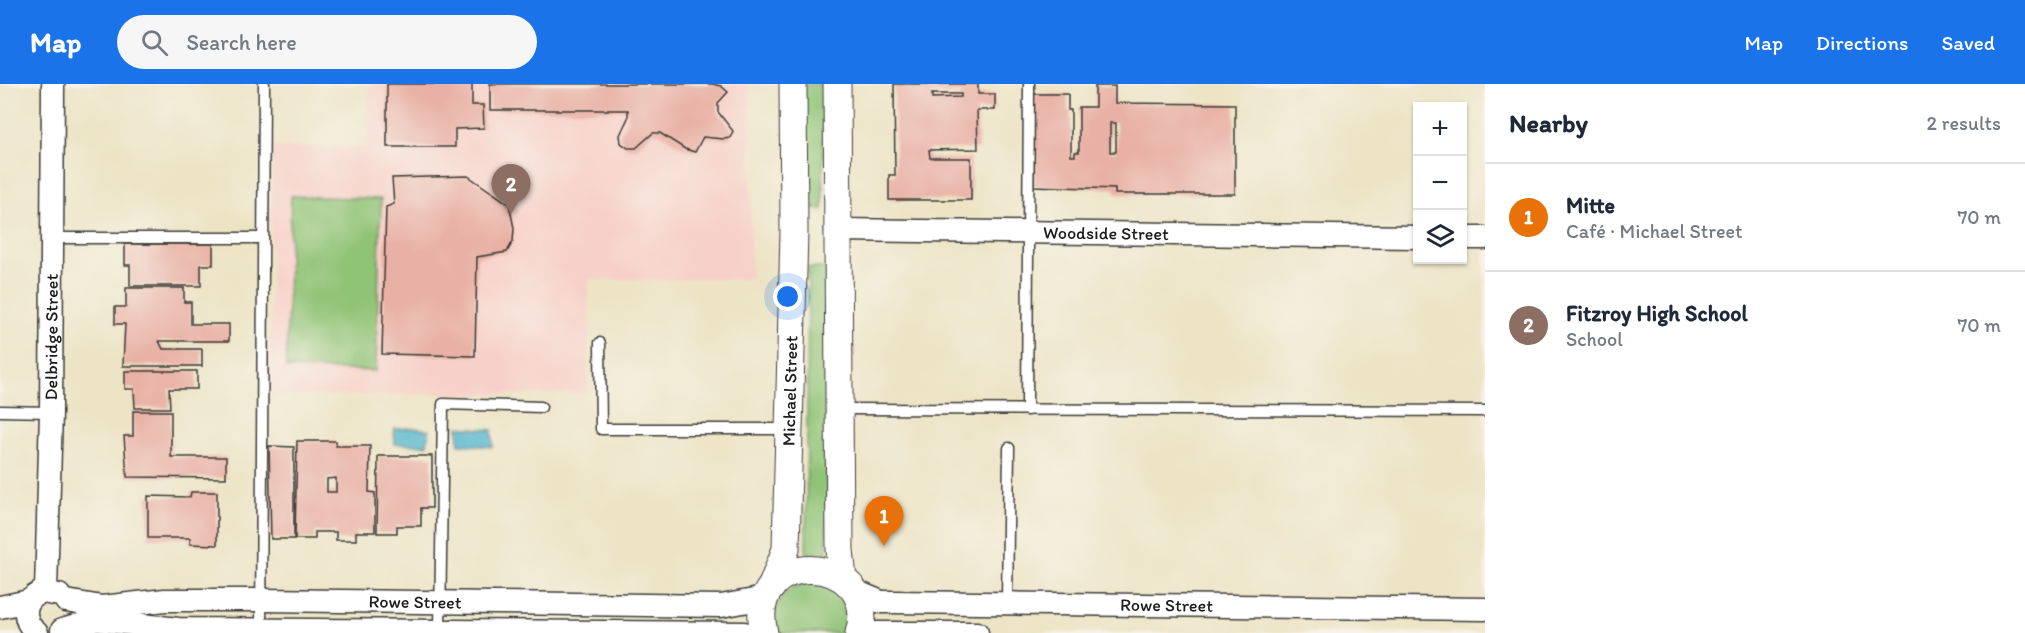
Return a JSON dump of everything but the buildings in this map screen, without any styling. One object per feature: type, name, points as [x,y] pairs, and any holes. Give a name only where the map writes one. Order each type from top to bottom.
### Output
[{"type":"street","name":"Delbridge Street","points":[[47,597],[51,412],[53,84]]},
{"type":"street","name":"Michael Street","points":[[764,633],[761,622],[768,593],[786,549],[794,231],[793,84]]},
{"type":"street","points":[[837,84],[836,230],[841,409],[840,550],[848,584],[862,614],[859,633]]},
{"type":"street","name":"Woodside Street","points":[[794,231],[1413,237]]},
{"type":"street","points":[[1467,238],[1485,238]]},
{"type":"street","points":[[768,593],[783,576],[798,570],[813,568],[829,571],[848,584]]},
{"type":"street","name":"Rowe Street","points":[[848,584],[881,602],[1485,609]]},
{"type":"street","name":"Rowe Street","points":[[0,607],[47,597],[102,607],[165,600],[721,606],[768,593]]},
{"type":"street","points":[[33,628],[25,615],[47,597],[69,613],[59,631]]},
{"type":"street","name":"Rowe Street","points":[[59,631],[102,620],[178,629],[261,632],[744,633]]},
{"type":"street","points":[[0,621],[33,628]]},
{"type":"street","points":[[877,633],[977,633]]},
{"type":"lane","points":[[261,632],[264,84]]},
{"type":"lane","points":[[1027,410],[1029,84]]},
{"type":"lane","points":[[52,237],[263,238]]},
{"type":"lane","points":[[600,343],[601,429],[789,429]]},
{"type":"lane","points":[[440,631],[443,404],[541,407]]},
{"type":"lane","points":[[841,409],[1485,411]]},
{"type":"lane","points":[[0,411],[51,412]]},
{"type":"lane","points":[[1007,604],[1009,448]]},
{"type":"shaded area","points":[[369,84],[750,84],[751,279],[589,280],[588,393],[269,396],[272,147],[368,148]]},
{"type":"green space","points":[[801,84],[824,84],[823,209],[801,210]]},
{"type":"green space","points":[[291,196],[381,199],[376,371],[286,368]]},
{"type":"green space","points":[[808,268],[829,268],[827,553],[806,553]]},
{"type":"green space","points":[[813,582],[829,589],[840,600],[846,615],[843,633],[778,633],[775,614],[781,598],[795,587]]},
{"type":"water","points":[[458,427],[492,430],[493,447],[459,444]]},
{"type":"water","points":[[394,429],[429,430],[427,445],[395,444]]},
{"type":"place","name":"Fitzroy High School","points":[[511,214]]},
{"type":"place","name":"Mitte","points":[[884,546]]}]
